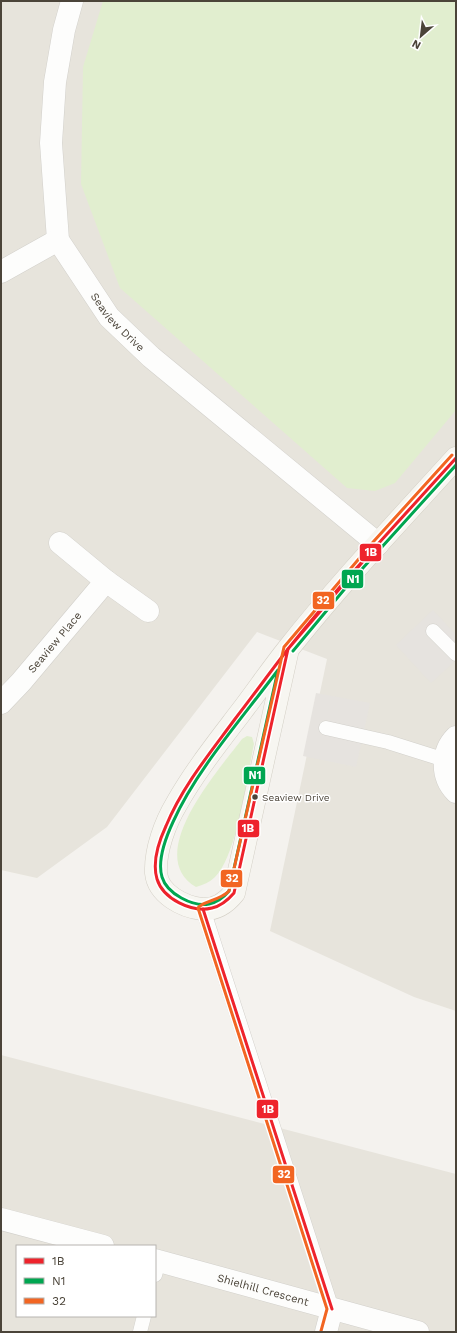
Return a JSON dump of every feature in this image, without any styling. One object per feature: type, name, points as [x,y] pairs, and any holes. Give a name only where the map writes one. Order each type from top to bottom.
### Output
[{"type":"street","name":"Seaview Drive","points":[[72,1],[64,30],[55,82],[51,143],[58,240],[108,317],[151,357],[378,544]]},
{"type":"street","points":[[1,272],[58,240]]},
{"type":"street","points":[[288,649],[234,893],[227,902],[203,909],[179,901],[167,895],[160,886],[156,874],[158,850],[166,826],[177,803],[210,754],[288,649],[378,544],[456,458]]},
{"type":"street","points":[[60,543],[106,581],[148,611]]},
{"type":"street","name":"Seaview Place","points":[[1,703],[21,682],[106,581]]},
{"type":"street","points":[[456,737],[447,750],[445,760],[445,771],[448,781],[456,792]]},
{"type":"street","points":[[1,1219],[99,1245]]},
{"type":"street","name":"Shielhill Crescent","points":[[156,1265],[418,1332]]},
{"type":"street","points":[[326,1332],[332,1309]]},
{"type":"lane","points":[[433,631],[456,654]]},
{"type":"lane","points":[[326,728],[388,742],[445,760]]},
{"type":"lane","points":[[203,909],[332,1309]]},
{"type":"lane","points":[[140,1332],[144,1317]]},
{"type":"shaded area","points":[[1,1],[456,1],[456,1011],[414,997],[270,931],[327,659],[257,632],[107,827],[37,878],[1,870]]},
{"type":"shaded area","points":[[433,610],[456,635],[456,660],[431,683],[396,645]]},
{"type":"shaded area","points":[[316,693],[370,703],[356,767],[303,756]]},
{"type":"shaded area","points":[[1,1055],[456,1174],[456,1332],[1,1332]]},
{"type":"green space","points":[[103,1],[456,1],[456,410],[395,483],[375,491],[347,488],[120,288],[81,184],[83,67]]},
{"type":"green space","points":[[247,736],[252,737],[254,744],[240,815],[229,852],[223,867],[215,877],[196,887],[182,873],[177,855],[181,834],[190,813],[203,791],[242,739]]},
{"type":"transit line","name":"32","points":[[321,1331],[327,1309],[198,908],[203,904],[221,897],[229,891],[284,647],[374,541],[452,455]]},
{"type":"transit line","name":"1B","points":[[456,458],[378,544],[288,649],[370,552],[456,458]]},
{"type":"transit line","name":"N1","points":[[293,651],[353,579],[456,465]]},
{"type":"transit line","name":"1B","points":[[288,649],[234,893],[224,902],[212,908],[196,908],[179,903],[165,893],[157,879],[155,866],[163,832],[188,784],[288,649]]},
{"type":"transit line","name":"N1","points":[[278,670],[229,891],[220,899],[209,904],[188,901],[181,898],[169,889],[162,877],[161,856],[173,822],[183,802],[207,763],[278,670]]},
{"type":"transit line","name":"1B","points":[[203,909],[332,1309]]},
{"type":"place","name":"Seaview Drive","points":[[255,797]]}]
